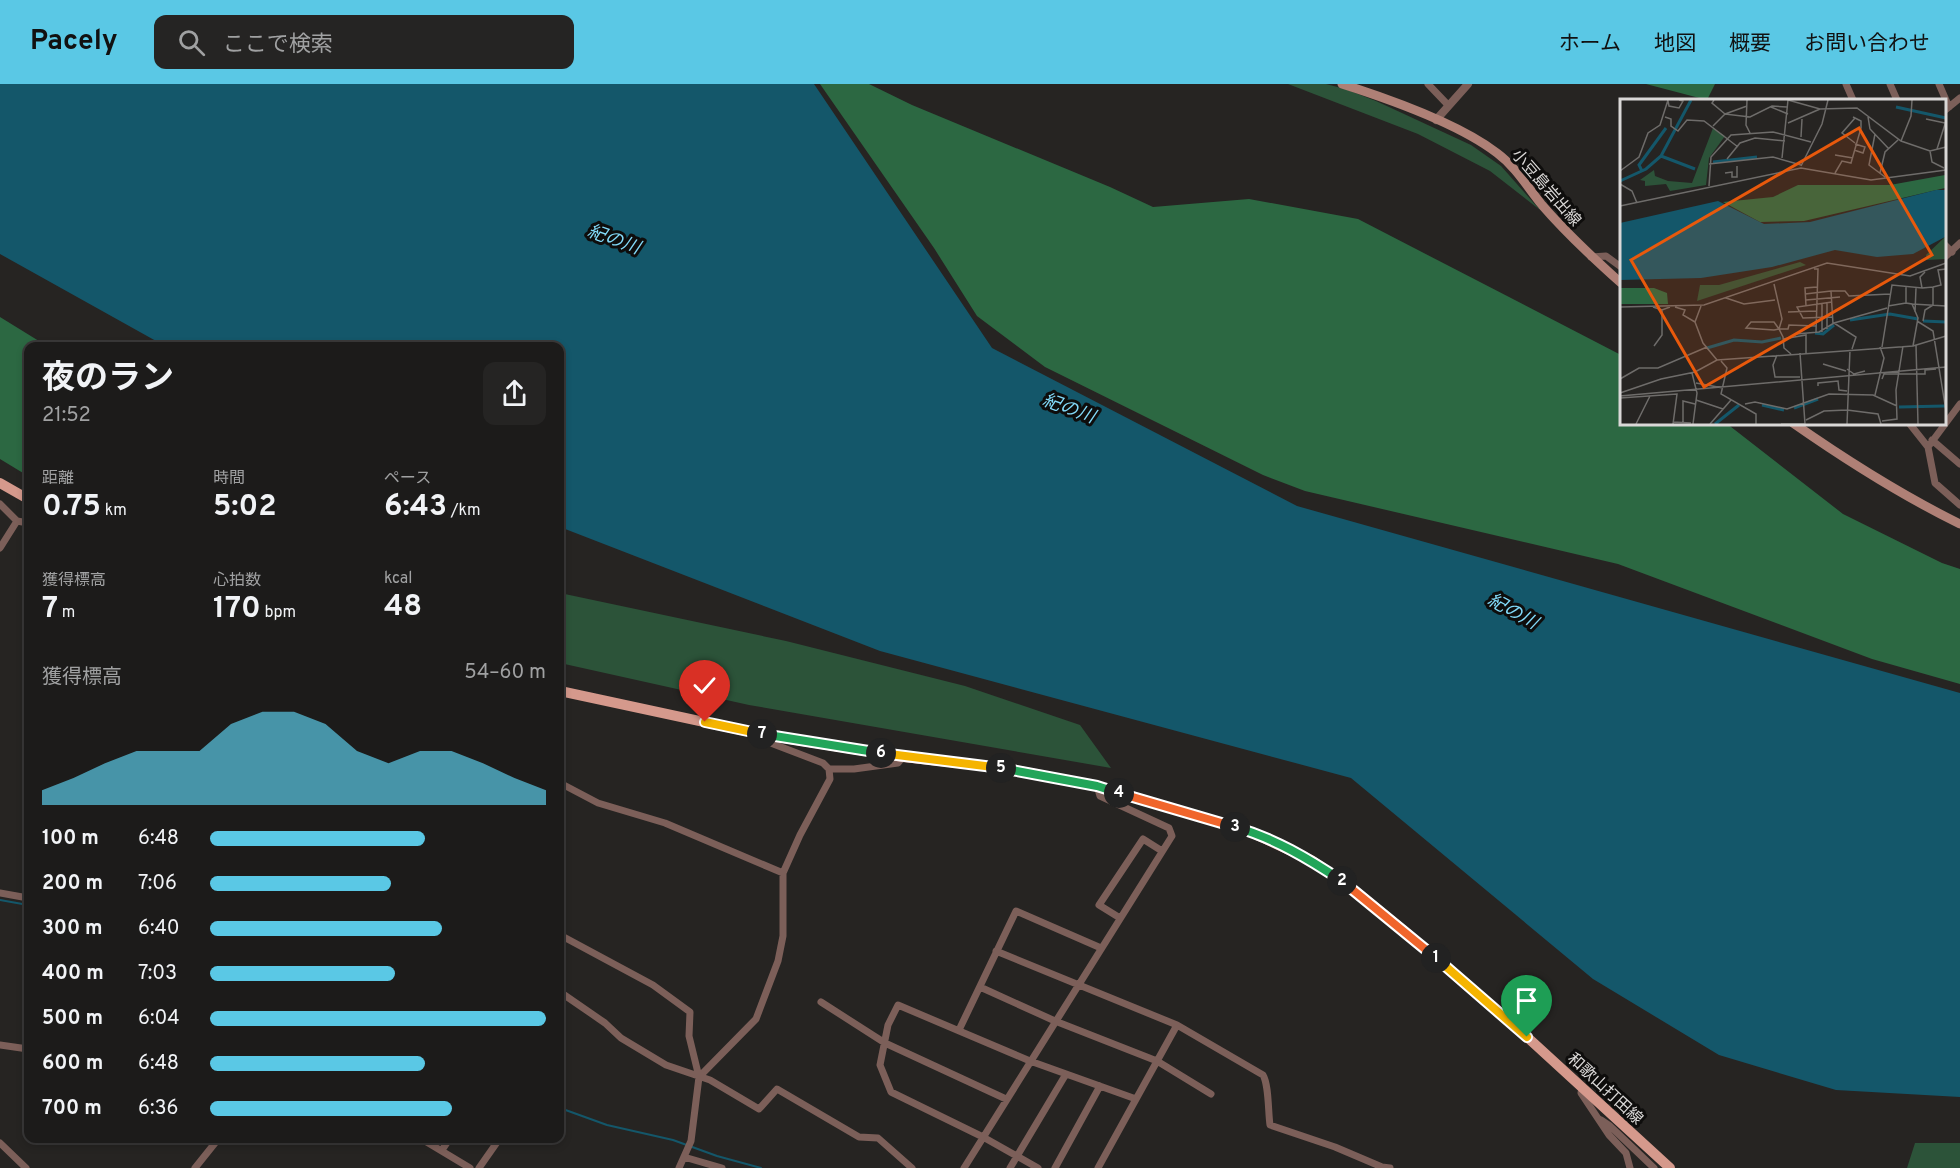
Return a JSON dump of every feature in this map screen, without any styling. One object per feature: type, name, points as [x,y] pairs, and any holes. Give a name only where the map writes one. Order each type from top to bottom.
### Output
[{"type":"main road","name":"小豆島岩出線","points":[[1342,84],[1436,120],[1498,153],[1571,238],[1620,282]]},
{"type":"main road","points":[[1793,424],[1853,464],[1920,504],[1960,524]]},
{"type":"main road","points":[[0,483],[24,497]]},
{"type":"main road","name":"和歌山打田線","points":[[564,692],[765,735],[903,757],[1004,768],[1097,786],[1248,831],[1311,860],[1348,885],[1583,1087],[1670,1168]]},
{"type":"street","points":[[1428,84],[1448,105]]},
{"type":"street","points":[[1436,120],[1468,84]]},
{"type":"street","points":[[1846,84],[1853,99]]},
{"type":"street","points":[[1890,84],[1896,99]]},
{"type":"street","points":[[1939,84],[1943,99]]},
{"type":"street","points":[[1946,109],[1960,98]]},
{"type":"street","points":[[1945,257],[1960,243]]},
{"type":"street","points":[[1945,245],[1952,252]]},
{"type":"street","points":[[1591,257],[1606,256],[1620,266]]},
{"type":"street","points":[[1959,407],[1930,443],[1935,483],[1960,506]]},
{"type":"street","points":[[1910,424],[1930,443],[1960,464]]},
{"type":"street","points":[[0,504],[17,521],[24,523]]},
{"type":"street","points":[[0,548],[17,521]]},
{"type":"street","points":[[699,1077],[756,1019],[778,961],[783,936],[783,873],[830,779],[829,769],[823,763],[768,742],[765,735]]},
{"type":"street","points":[[829,769],[898,763],[903,757]]},
{"type":"street","points":[[564,785],[598,803],[665,822],[783,873]]},
{"type":"street","points":[[964,1168],[1172,836],[1169,828],[1100,796],[1097,786]]},
{"type":"street","points":[[1120,918],[1099,905],[1143,839],[1162,851]]},
{"type":"street","points":[[0,892],[24,897]]},
{"type":"street","points":[[959,1030],[1016,911],[1101,948]]},
{"type":"street","points":[[564,937],[653,985],[690,1012],[689,1035],[699,1077],[691,1141],[679,1168]]},
{"type":"street","points":[[996,951],[1177,1025],[1263,1075],[1267,1082],[1266,1100],[1270,1125],[1390,1168]]},
{"type":"street","points":[[980,987],[1055,1021],[1157,1061],[1211,1094]]},
{"type":"street","points":[[564,995],[605,1023],[621,1038],[666,1065],[710,1080],[759,1110],[777,1089],[859,1137],[878,1138],[912,1168]]},
{"type":"street","points":[[821,1002],[885,1043],[1006,1099]]},
{"type":"street","points":[[1038,1168],[983,1137],[891,1092],[879,1065],[888,1025],[898,1005],[1030,1061],[1136,1099]]},
{"type":"street","points":[[1098,1168],[1177,1025]]},
{"type":"street","points":[[0,1045],[24,1048]]},
{"type":"street","points":[[1010,1168],[1066,1074]]},
{"type":"street","points":[[1055,1168],[1100,1086]]},
{"type":"street","points":[[1583,1087],[1581,1093],[1609,1135],[1626,1153],[1630,1168]]},
{"type":"street","points":[[1600,1120],[1610,1126],[1654,1168]]},
{"type":"street","points":[[0,1143],[26,1168]]},
{"type":"street","points":[[195,1168],[215,1143]]},
{"type":"street","points":[[429,1143],[470,1168]]},
{"type":"street","points":[[442,1150],[447,1143]]},
{"type":"street","points":[[479,1168],[496,1143]]},
{"type":"street","points":[[686,1154],[722,1168]]},
{"type":"green space","points":[[820,84],[869,84],[912,105],[1153,207],[1249,199],[1358,219],[1620,354],[1620,424],[1727,424],[1843,514],[1942,563],[1960,569],[1960,684],[1872,659],[1618,564],[1305,491],[1263,475],[1045,367],[977,316],[934,248]]},
{"type":"green space","points":[[1288,84],[1326,84],[1345,89],[1471,145],[1501,166],[1540,210],[1490,171],[1418,134]]},
{"type":"green space","points":[[1646,84],[1715,84],[1708,99]]},
{"type":"green space","points":[[0,317],[41,342],[24,342],[24,474],[0,459]]},
{"type":"green space","points":[[564,594],[786,641],[965,686],[1080,725],[1111,768],[749,705],[564,664]]},
{"type":"green space","points":[[1915,1143],[1960,1143],[1960,1168],[1907,1168]]},
{"type":"water","name":"紀の川","points":[[0,84],[814,84],[992,348],[1297,506],[1960,693],[1960,1097],[1836,1090],[1719,1055],[1593,979],[1351,778],[880,651],[564,529],[564,342],[158,342],[0,254]]},
{"type":"waterway","points":[[0,900],[24,904]]},
{"type":"waterway","points":[[564,1109],[607,1125],[673,1140],[717,1156],[761,1168]]},
{"type":"route","points":[[705,722],[765,735],[903,757],[1004,768],[1097,786],[1248,831],[1311,860],[1348,885],[1527,1037]]}]
